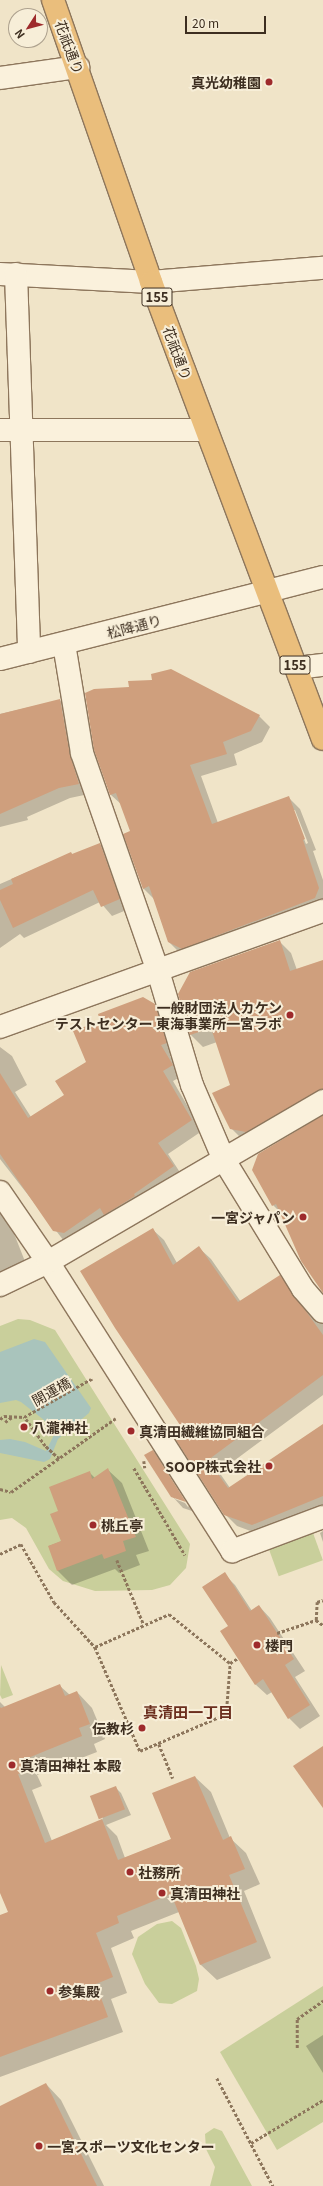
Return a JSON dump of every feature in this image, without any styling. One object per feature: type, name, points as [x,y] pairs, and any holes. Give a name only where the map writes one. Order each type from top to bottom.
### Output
[{"type":"highway","name":"花祇通り","points":[[53,0],[78,67],[151,282],[268,591]]},
{"type":"highway","name":"155","points":[[268,591],[323,739]]},
{"type":"street","points":[[0,78],[78,67]]},
{"type":"street","points":[[29,652],[22,430],[8,274],[151,282],[323,268]]},
{"type":"street","points":[[0,430],[206,430]]},
{"type":"street","name":"松降通り","points":[[0,659],[64,644],[323,577]]},
{"type":"street","points":[[64,644],[82,753],[158,971],[192,1085],[224,1160],[303,1289],[323,1312]]},
{"type":"street","points":[[297,668],[323,665]]},
{"type":"street","points":[[0,1027],[323,912]]},
{"type":"street","points":[[0,1285],[48,1262],[323,1101]]},
{"type":"street","points":[[0,1192],[48,1262],[232,1551],[323,1517]]},
{"type":"path","name":"開運橋","points":[[24,1417],[81,1386]]},
{"type":"path","points":[[0,1419],[4,1416],[24,1417],[45,1446],[59,1459]]},
{"type":"path","points":[[5,1422],[13,1416]]},
{"type":"path","points":[[0,1489],[11,1492],[116,1418]]},
{"type":"path","points":[[134,1468],[185,1555]]},
{"type":"path","points":[[0,1554],[21,1544],[54,1602],[95,1647],[140,1751],[226,1714],[230,1662]]},
{"type":"path","points":[[116,1560],[144,1625]]},
{"type":"path","points":[[316,1620],[317,1602],[323,1600]]},
{"type":"path","points":[[95,1647],[169,1614],[230,1662]]},
{"type":"path","points":[[316,1620],[323,1625]]},
{"type":"path","points":[[277,1633],[316,1620]]},
{"type":"path","points":[[230,1662],[238,1658]]},
{"type":"path","points":[[159,1744],[173,1778]]},
{"type":"path","points":[[297,2048],[297,2019],[323,2001]]},
{"type":"path","points":[[217,2078],[273,2186]]},
{"type":"path","points":[[251,2143],[323,2100]]},
{"type":"green space","points":[[18,1319],[30,1320],[55,1330],[190,1544],[186,1568],[170,1585],[152,1590],[95,1591],[63,1581],[49,1569],[26,1528],[12,1518],[0,1520],[0,1326]]},
{"type":"green space","points":[[313,1533],[323,1560],[279,1576],[269,1549]]},
{"type":"green space","points":[[1,1665],[13,1695],[2,1699],[0,1695]]},
{"type":"green space","points":[[172,1921],[181,1928],[196,1966],[199,1979],[197,1991],[172,2004],[159,2003],[145,1984],[132,1954],[138,1937],[157,1924]]},
{"type":"green space","points":[[323,1986],[323,2122],[277,2150],[220,2052]]},
{"type":"green space","points":[[214,2128],[222,2131],[252,2186],[210,2186],[215,2167],[206,2149],[205,2134]]},
{"type":"water","points":[[34,1339],[45,1342],[91,1408],[89,1413],[58,1439],[50,1459],[44,1462],[0,1453],[0,1440],[10,1439],[25,1442],[46,1451],[54,1435],[44,1420],[21,1402],[16,1400],[0,1403],[0,1352]]},
{"type":"building","points":[[171,669],[260,715],[251,731],[223,742],[227,754],[190,765],[212,824],[289,796],[305,839],[303,840],[319,888],[315,898],[182,949],[168,942],[149,886],[143,889],[123,834],[130,831],[116,793],[110,795],[94,750],[85,693],[94,689],[129,687],[128,681],[152,680],[151,674]]},
{"type":"building","points":[[60,699],[70,755],[79,784],[59,788],[0,814],[0,714]]},
{"type":"building","points":[[100,843],[120,899],[101,907],[93,890],[13,928],[0,900],[0,890],[13,884],[11,879],[71,852],[72,854]]},
{"type":"building","points":[[280,940],[290,971],[323,960],[323,1089],[246,1132],[230,1129],[212,1093],[230,1085],[211,1028],[190,1035],[178,994],[190,972]]},
{"type":"building","points":[[143,997],[155,1004],[167,1043],[161,1045],[173,1065],[163,1071],[192,1120],[158,1143],[174,1166],[134,1194],[135,1196],[104,1215],[100,1208],[64,1233],[53,1231],[0,1154],[0,1073],[28,1118],[64,1095],[55,1081],[86,1062],[73,1031],[100,1021],[98,1014]]},
{"type":"building","points":[[323,1115],[323,1293],[301,1261],[276,1204],[272,1206],[252,1170],[258,1154]]},
{"type":"building","points":[[153,1228],[173,1265],[199,1246],[238,1302],[280,1275],[323,1335],[323,1375],[208,1460],[228,1488],[323,1424],[323,1496],[252,1525],[224,1515],[174,1437],[184,1431],[115,1328],[80,1271]]},
{"type":"building","points":[[153,1450],[186,1502],[171,1497],[144,1455]]},
{"type":"building","name":"桃丘亭","points":[[108,1468],[136,1537],[123,1541],[126,1551],[104,1559],[102,1554],[57,1571],[48,1546],[61,1541],[50,1514],[58,1511],[49,1487],[90,1471],[92,1479]]},
{"type":"building","points":[[225,1572],[250,1611],[259,1605],[294,1659],[285,1665],[310,1705],[288,1719],[263,1679],[255,1685],[220,1631],[228,1626],[202,1587]]},
{"type":"building","points":[[60,1684],[65,1696],[77,1691],[90,1724],[79,1728],[82,1736],[23,1760],[27,1771],[18,1774],[45,1843],[102,1819],[118,1860],[171,1839],[152,1793],[195,1776],[223,1840],[231,1836],[245,1869],[229,1875],[257,1942],[200,1965],[171,1894],[117,1916],[119,1923],[96,1933],[113,1977],[96,1984],[108,2017],[0,2057],[0,1915],[8,1912],[0,1893],[0,1707],[1,1708]]},
{"type":"building","points":[[323,1746],[323,1808],[293,1766]]},
{"type":"building","points":[[116,1786],[125,1809],[99,1819],[90,1796]]},
{"type":"building","name":"一宮スポーツ文化センター","points":[[46,2083],[97,2186],[0,2186],[0,2106]]},
{"type":"place","name":"真光幼稚園","points":[[269,82]]},
{"type":"place","name":"一般財団法人カケン テストセンター 東海事業所一宮ラボ","points":[[290,1015]]},
{"type":"place","name":"一宮ジャパン","points":[[303,1217]]},
{"type":"place","name":"八瀧神社","points":[[24,1427]]},
{"type":"place","name":"真清田繊維協同組合","points":[[131,1431]]},
{"type":"place","name":"SOOP株式会社","points":[[269,1466]]},
{"type":"place","name":"桃丘亭","points":[[93,1525]]},
{"type":"place","name":"楼門","points":[[257,1645]]},
{"type":"place","name":"伝教杉","points":[[142,1728]]},
{"type":"place","name":"真清田神社 本殿","points":[[12,1765]]},
{"type":"place","name":"社務所","points":[[130,1872]]},
{"type":"place","name":"真清田神社","points":[[162,1893]]},
{"type":"place","name":"参集殿","points":[[50,1991]]},
{"type":"place","name":"一宮スポーツ文化センター","points":[[39,2146]]},
{"type":"district","name":"真清田一丁目","points":[[188,1712]]}]
